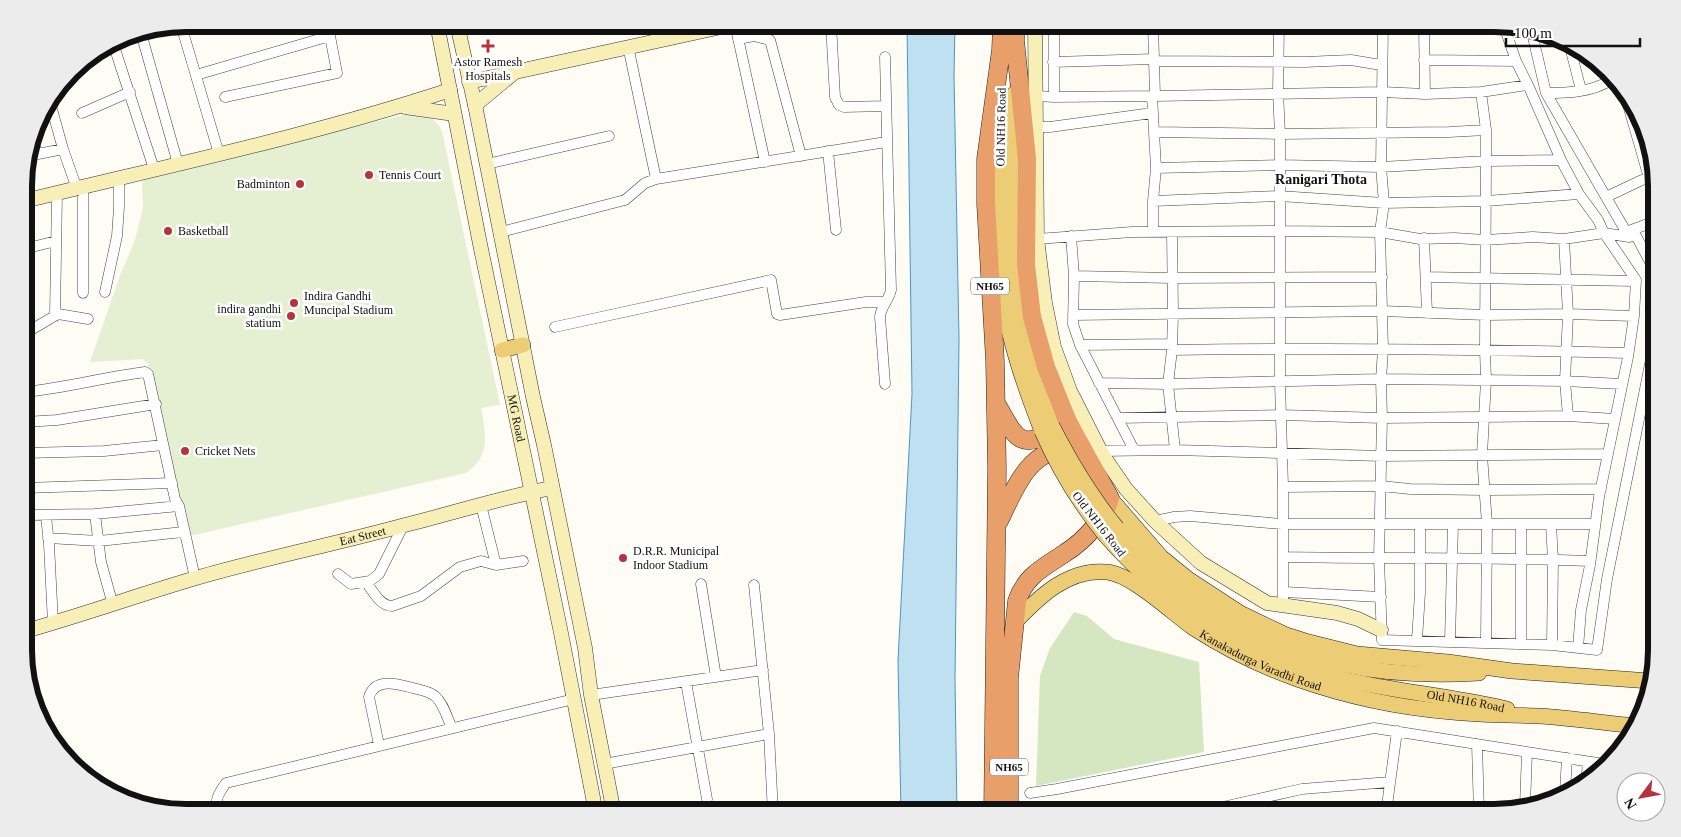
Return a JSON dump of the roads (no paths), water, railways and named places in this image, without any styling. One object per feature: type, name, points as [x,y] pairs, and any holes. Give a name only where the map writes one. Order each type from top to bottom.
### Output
[{"type":"highway","name":"NH65","points":[[993,804],[997,523],[996,405],[986,214],[986,159],[1011,38]]},
{"type":"highway","name":"NH65","points":[[1009,804],[1009,678],[1017,601],[1020,592],[1028,580],[1038,570],[1076,545],[1087,534],[1107,508],[1110,498],[1092,451],[1054,426],[1046,367],[1032,317],[1026,266],[1026,159],[1011,38]]},
{"type":"highway","points":[[996,405],[1011,430],[1023,440],[1040,439],[1060,429],[1054,426]]},
{"type":"highway","points":[[997,523],[1019,482],[1036,459],[1043,454],[1057,449],[1072,448],[1092,451]]},
{"type":"highway","points":[[996,598],[1017,601]]},
{"type":"main road","name":"Old NH16 Road","points":[[1011,38],[1000,238],[1004,295],[1016,356],[1025,389],[1054,426],[1054,460],[1073,492],[1111,532],[1210,610],[1249,632],[1312,658],[1344,666],[1399,674],[1456,674],[1512,670]]},
{"type":"main road","points":[[502,350],[523,345]]},
{"type":"main road","points":[[1110,498],[1161,557],[1188,579],[1240,613],[1305,641],[1357,654],[1512,670],[1645,681]]},
{"type":"main road","name":"Old NH16 Road","points":[[1111,532],[1126,558],[1156,586],[1198,617],[1243,644],[1266,654],[1304,669],[1343,679],[1390,689],[1488,704],[1540,716]]},
{"type":"main road","name":"Kanakadurga Varadhi Road","points":[[1014,623],[1037,599],[1057,585],[1072,577],[1091,572],[1109,572],[1130,581],[1220,644],[1296,679],[1342,693],[1449,712],[1540,716]]},
{"type":"main road","points":[[1540,716],[1629,725]]},
{"type":"street","points":[[1035,32],[1037,239],[1045,303],[1054,347],[1092,451],[1186,556],[1267,603],[1283,599],[1381,597]]},
{"type":"street","points":[[1054,32],[1054,97]]},
{"type":"street","points":[[1153,32],[1154,96],[1152,113],[1156,168],[1153,232]]},
{"type":"street","points":[[1279,32],[1280,382],[1284,487],[1282,524],[1283,599]]},
{"type":"street","points":[[1383,32],[1381,167],[1384,203],[1380,232],[1383,350],[1379,559],[1382,640],[1521,644],[1597,650],[1607,580],[1648,374]]},
{"type":"street","points":[[1424,32],[1425,94]]},
{"type":"street","points":[[183,33],[219,154]]},
{"type":"street","points":[[225,97],[337,73],[329,33]]},
{"type":"street","name":"MG Road","points":[[439,33],[594,804]]},
{"type":"street","name":"MG Road","points":[[459,33],[585,648],[591,695],[612,804]]},
{"type":"street","points":[[469,82],[693,33]]},
{"type":"street","points":[[737,33],[765,162]]},
{"type":"street","points":[[832,33],[836,97],[839,105],[844,107],[886,106]]},
{"type":"street","points":[[1506,33],[1516,61],[1529,86],[1560,160],[1579,194],[1598,220],[1604,233],[1635,281],[1634,316],[1627,353],[1628,357],[1601,489],[1581,610],[1578,648]]},
{"type":"street","points":[[196,75],[330,36]]},
{"type":"street","points":[[738,39],[754,36],[770,40],[801,156]]},
{"type":"street","points":[[1533,38],[1545,88],[1628,235]]},
{"type":"street","points":[[143,39],[178,164]]},
{"type":"street","points":[[628,46],[656,179]]},
{"type":"street","points":[[116,50],[154,170]]},
{"type":"street","points":[[1572,54],[1581,90]]},
{"type":"street","points":[[885,57],[891,290],[890,297],[880,311],[885,384]]},
{"type":"street","points":[[1053,62],[1154,60],[1305,62],[1351,60],[1381,65]]},
{"type":"street","points":[[1424,60],[1516,61]]},
{"type":"street","points":[[475,105],[517,70]]},
{"type":"street","points":[[1037,96],[1154,96],[1278,92],[1425,94],[1481,92],[1529,86],[1571,93],[1602,86],[1608,83]]},
{"type":"street","points":[[33,199],[296,136],[402,106],[450,90]]},
{"type":"street","points":[[82,113],[130,92]]},
{"type":"street","points":[[1481,92],[1486,130],[1486,315],[1484,350],[1486,380],[1482,455],[1487,524],[1486,643]]},
{"type":"street","points":[[402,106],[454,114]]},
{"type":"street","points":[[52,111],[77,189],[82,192],[83,293]]},
{"type":"street","points":[[1037,127],[1050,127],[1152,113]]},
{"type":"street","points":[[1633,120],[1644,153]]},
{"type":"street","points":[[1154,132],[1280,134],[1486,130]]},
{"type":"street","points":[[487,164],[609,136]]},
{"type":"street","points":[[500,232],[625,200],[645,183],[656,179],[886,142]]},
{"type":"street","points":[[37,152],[38,154],[63,149]]},
{"type":"street","points":[[828,151],[836,230]]},
{"type":"street","points":[[1156,168],[1279,165],[1381,167],[1486,161],[1560,160]]},
{"type":"street","points":[[105,292],[117,236],[119,178]]},
{"type":"street","points":[[1606,197],[1648,179]]},
{"type":"street","points":[[55,316],[57,193]]},
{"type":"street","points":[[1153,201],[1279,196],[1384,203],[1486,201],[1579,194]]},
{"type":"street","points":[[1598,220],[1619,220]]},
{"type":"street","points":[[1628,235],[1648,225]]},
{"type":"street","points":[[1037,239],[1132,232],[1380,232],[1424,238],[1485,240],[1534,237],[1564,239],[1604,233],[1635,234],[1648,258]]},
{"type":"street","points":[[1172,233],[1173,313],[1168,384],[1174,450]]},
{"type":"street","points":[[1071,236],[1074,276],[1073,324],[1080,345],[1134,450]]},
{"type":"street","points":[[1424,238],[1427,313]]},
{"type":"street","points":[[1564,239],[1568,314],[1565,351],[1568,416]]},
{"type":"street","points":[[33,246],[56,241]]},
{"type":"street","points":[[1074,276],[1173,278],[1382,277]]},
{"type":"street","points":[[1426,277],[1635,281]]},
{"type":"street","points":[[555,327],[771,280],[777,314],[780,315],[866,302],[886,302]]},
{"type":"street","points":[[1073,314],[1382,310],[1486,315],[1568,314],[1634,316]]},
{"type":"street","points":[[33,329],[58,314],[88,319]]},
{"type":"street","points":[[1080,345],[1627,353]]},
{"type":"street","points":[[33,391],[120,375],[145,372],[148,374],[151,378],[163,445],[195,578]]},
{"type":"street","points":[[1099,382],[1168,384],[1381,379],[1565,381],[1621,384]]},
{"type":"street","points":[[32,422],[57,420],[156,404]]},
{"type":"street","points":[[1118,418],[1282,415],[1382,418],[1568,416],[1614,419]]},
{"type":"street","points":[[32,452],[104,451],[163,445]]},
{"type":"street","points":[[1092,451],[1174,450],[1382,456],[1608,454]]},
{"type":"street","points":[[32,488],[172,483]]},
{"type":"street","points":[[1284,487],[1381,486],[1410,489],[1485,490],[1601,489]]},
{"type":"street","name":"Eat Street","points":[[32,629],[112,606],[195,578],[552,488]]},
{"type":"street","points":[[480,505],[496,565]]},
{"type":"street","points":[[32,515],[95,514],[179,506]]},
{"type":"street","points":[[95,514],[101,562],[112,606]]},
{"type":"street","points":[[46,516],[52,624]]},
{"type":"street","points":[[1155,521],[1190,516],[1282,524],[1595,524]]},
{"type":"street","points":[[1417,640],[1420,593],[1420,524]]},
{"type":"street","points":[[1450,641],[1453,524]]},
{"type":"street","points":[[1521,524],[1521,644]]},
{"type":"street","points":[[1552,524],[1552,646]]},
{"type":"street","points":[[338,574],[352,584],[374,579],[379,574],[403,526]]},
{"type":"street","points":[[48,538],[99,541],[183,532]]},
{"type":"street","points":[[1283,557],[1379,559],[1521,558],[1590,561]]},
{"type":"street","points":[[366,582],[383,604],[392,606],[422,596],[460,567],[480,561],[496,565],[523,561]]},
{"type":"street","points":[[701,584],[716,677]]},
{"type":"street","points":[[754,585],[769,734],[773,804]]},
{"type":"street","points":[[1283,599],[1358,619],[1382,630]]},
{"type":"street","points":[[591,695],[763,670]]},
{"type":"street","points":[[686,682],[707,799]]},
{"type":"street","points":[[379,745],[370,698],[371,691],[384,684],[392,683],[428,692],[436,696],[452,728]]},
{"type":"street","points":[[215,804],[218,795],[226,783],[574,699]]},
{"type":"street","points":[[1030,793],[1374,728],[1599,763]]},
{"type":"street","points":[[1387,804],[1397,731]]},
{"type":"street","points":[[604,764],[769,734]]},
{"type":"street","points":[[1478,744],[1479,804]]},
{"type":"street","points":[[1525,802],[1528,752]]},
{"type":"street","points":[[1565,787],[1567,758]]},
{"type":"street","points":[[1587,773],[1588,762]]},
{"type":"street","points":[[1236,804],[1302,789],[1390,782]]},
{"type":"water","points":[[907,32],[955,32],[959,339],[955,679],[957,804],[901,804],[898,660],[912,394]]},
{"type":"place","name":"Astor Ramesh Hospitals","points":[[488,46]]},
{"type":"place","name":"Tennis Court","points":[[369,175]]},
{"type":"place","name":"Badminton","points":[[300,184]]},
{"type":"place","name":"Basketball","points":[[168,231]]},
{"type":"place","name":"Indira Gandhi Muncipal Stadium","points":[[294,303]]},
{"type":"place","name":"indira gandhi statium","points":[[291,316]]},
{"type":"place","name":"Cricket Nets","points":[[185,451]]},
{"type":"place","name":"D.R.R. Municipal Indoor Stadium","points":[[623,558]]},
{"type":"district","name":"Ranigari Thota","points":[[1321,179]]}]
